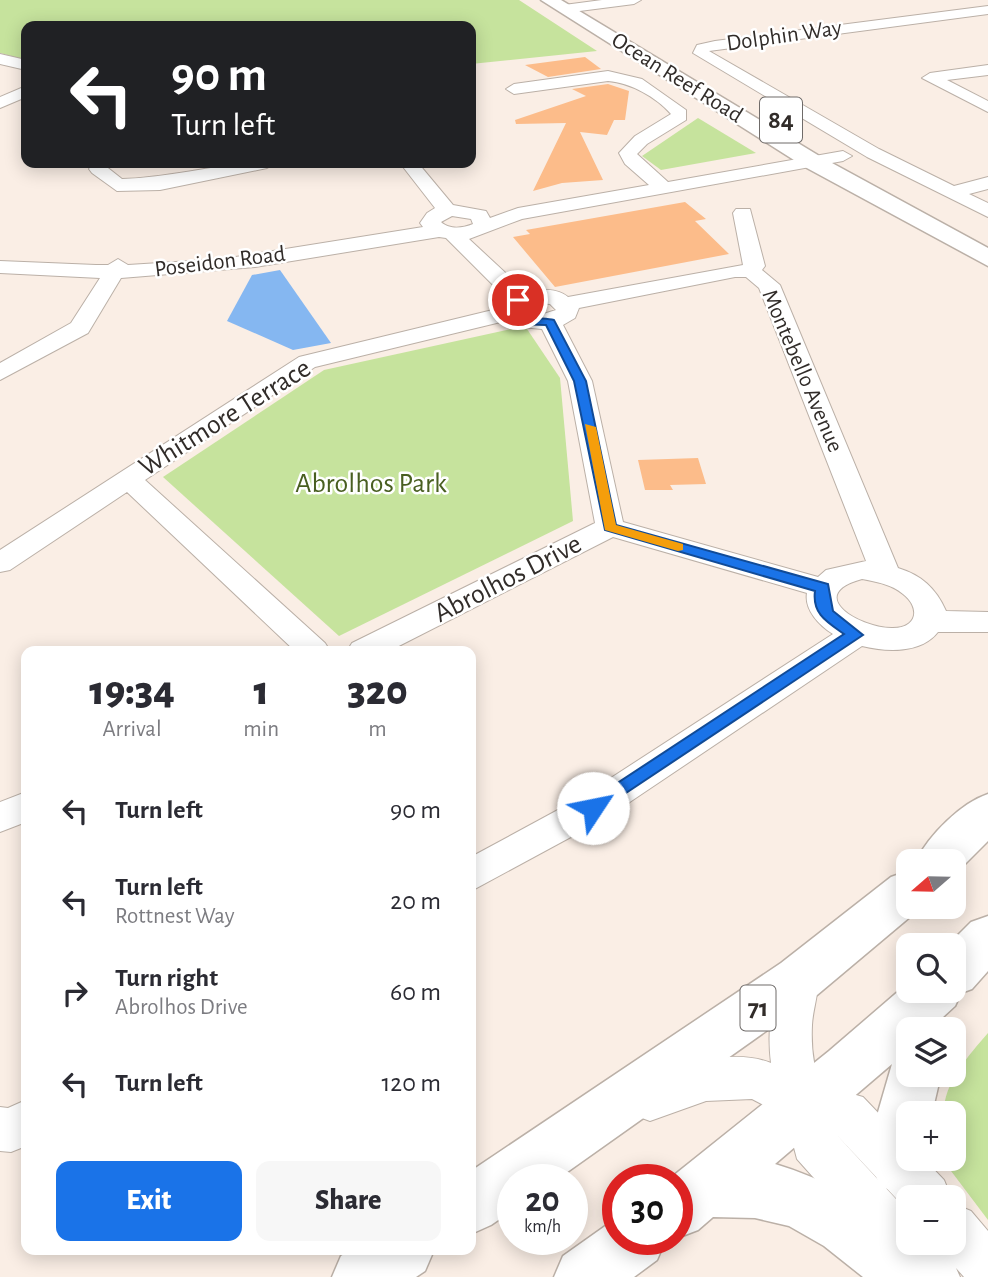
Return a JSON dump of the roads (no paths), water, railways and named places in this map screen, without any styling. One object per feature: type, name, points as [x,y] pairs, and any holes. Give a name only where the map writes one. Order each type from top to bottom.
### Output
[{"type":"main road","name":"Ocean Reef Road","points":[[574,3],[836,153],[983,220]]},
{"type":"main road","name":"Ocean Reef Road","points":[[574,3],[807,159],[988,258]]},
{"type":"main road","points":[[772,170],[807,178],[892,207]]},
{"type":"main road","points":[[952,849],[988,812]]},
{"type":"main road","name":"71","points":[[476,1202],[799,979],[896,901]]},
{"type":"main road","points":[[966,963],[988,937]]},
{"type":"main road","points":[[693,1197],[930,1003]]},
{"type":"main road","points":[[911,1087],[903,1119],[914,1182]]},
{"type":"main road","points":[[693,1198],[771,1192],[813,1209],[852,1231],[907,1277]]},
{"type":"main road","points":[[362,1277],[396,1255]]},
{"type":"main road","points":[[584,1277],[614,1255]]},
{"type":"street","points":[[574,3],[634,0]]},
{"type":"street","name":"Dolphin Way","points":[[983,220],[950,193],[755,87],[701,53],[702,48],[988,10]]},
{"type":"street","points":[[0,59],[21,64]]},
{"type":"street","points":[[988,70],[930,78],[988,107]]},
{"type":"street","points":[[514,89],[608,76],[622,76],[642,83],[678,110],[680,116],[641,140],[628,153],[631,160],[660,185],[772,170],[807,159]]},
{"type":"street","points":[[0,103],[21,93]]},
{"type":"street","points":[[524,302],[477,222],[836,153]]},
{"type":"street","points":[[100,168],[117,186],[160,184],[242,168]]},
{"type":"street","points":[[412,168],[443,224],[524,302]]},
{"type":"street","points":[[950,193],[988,183]]},
{"type":"street","points":[[743,213],[754,266],[751,271]]},
{"type":"street","name":"Poseidon Road","points":[[0,267],[115,269],[220,265],[443,224],[477,222]]},
{"type":"street","name":"Poseidon Road","points":[[0,260],[115,269]]},
{"type":"street","points":[[0,373],[80,328],[115,269]]},
{"type":"street","name":"Montebello Avenue","points":[[558,313],[705,275],[751,271],[769,285],[885,573]]},
{"type":"street","points":[[524,302],[556,298],[558,313]]},
{"type":"street","name":"Whitmore Terrace","points":[[0,563],[307,362],[524,302]]},
{"type":"street","name":"Abrolhos Drive","points":[[373,646],[610,527],[580,381],[558,313]]},
{"type":"street","points":[[128,479],[309,646]]},
{"type":"street","points":[[610,527],[823,588]]},
{"type":"street","points":[[862,570],[885,573],[917,589],[927,600],[930,621],[922,631],[909,638],[891,641],[855,635],[827,614],[821,601],[823,588],[831,578],[845,572],[862,570]]},
{"type":"street","points":[[930,621],[988,622]]},
{"type":"street","points":[[476,873],[593,808],[855,635]]},
{"type":"street","points":[[0,818],[21,808]]},
{"type":"street","points":[[799,979],[790,1024],[791,1052],[793,1074],[806,1104],[813,1143],[935,1277]]},
{"type":"street","points":[[601,1118],[706,1080],[735,1077],[756,1079],[806,1104],[847,1112],[914,1182]]},
{"type":"street","points":[[0,1129],[11,1130],[21,1125]]},
{"type":"street","points":[[966,1242],[988,1268]]},
{"type":"water","points":[[280,270],[331,343],[293,350],[227,321],[252,275]]},
{"type":"park label","name":"Abrolhos Park","points":[[371,484]]}]
